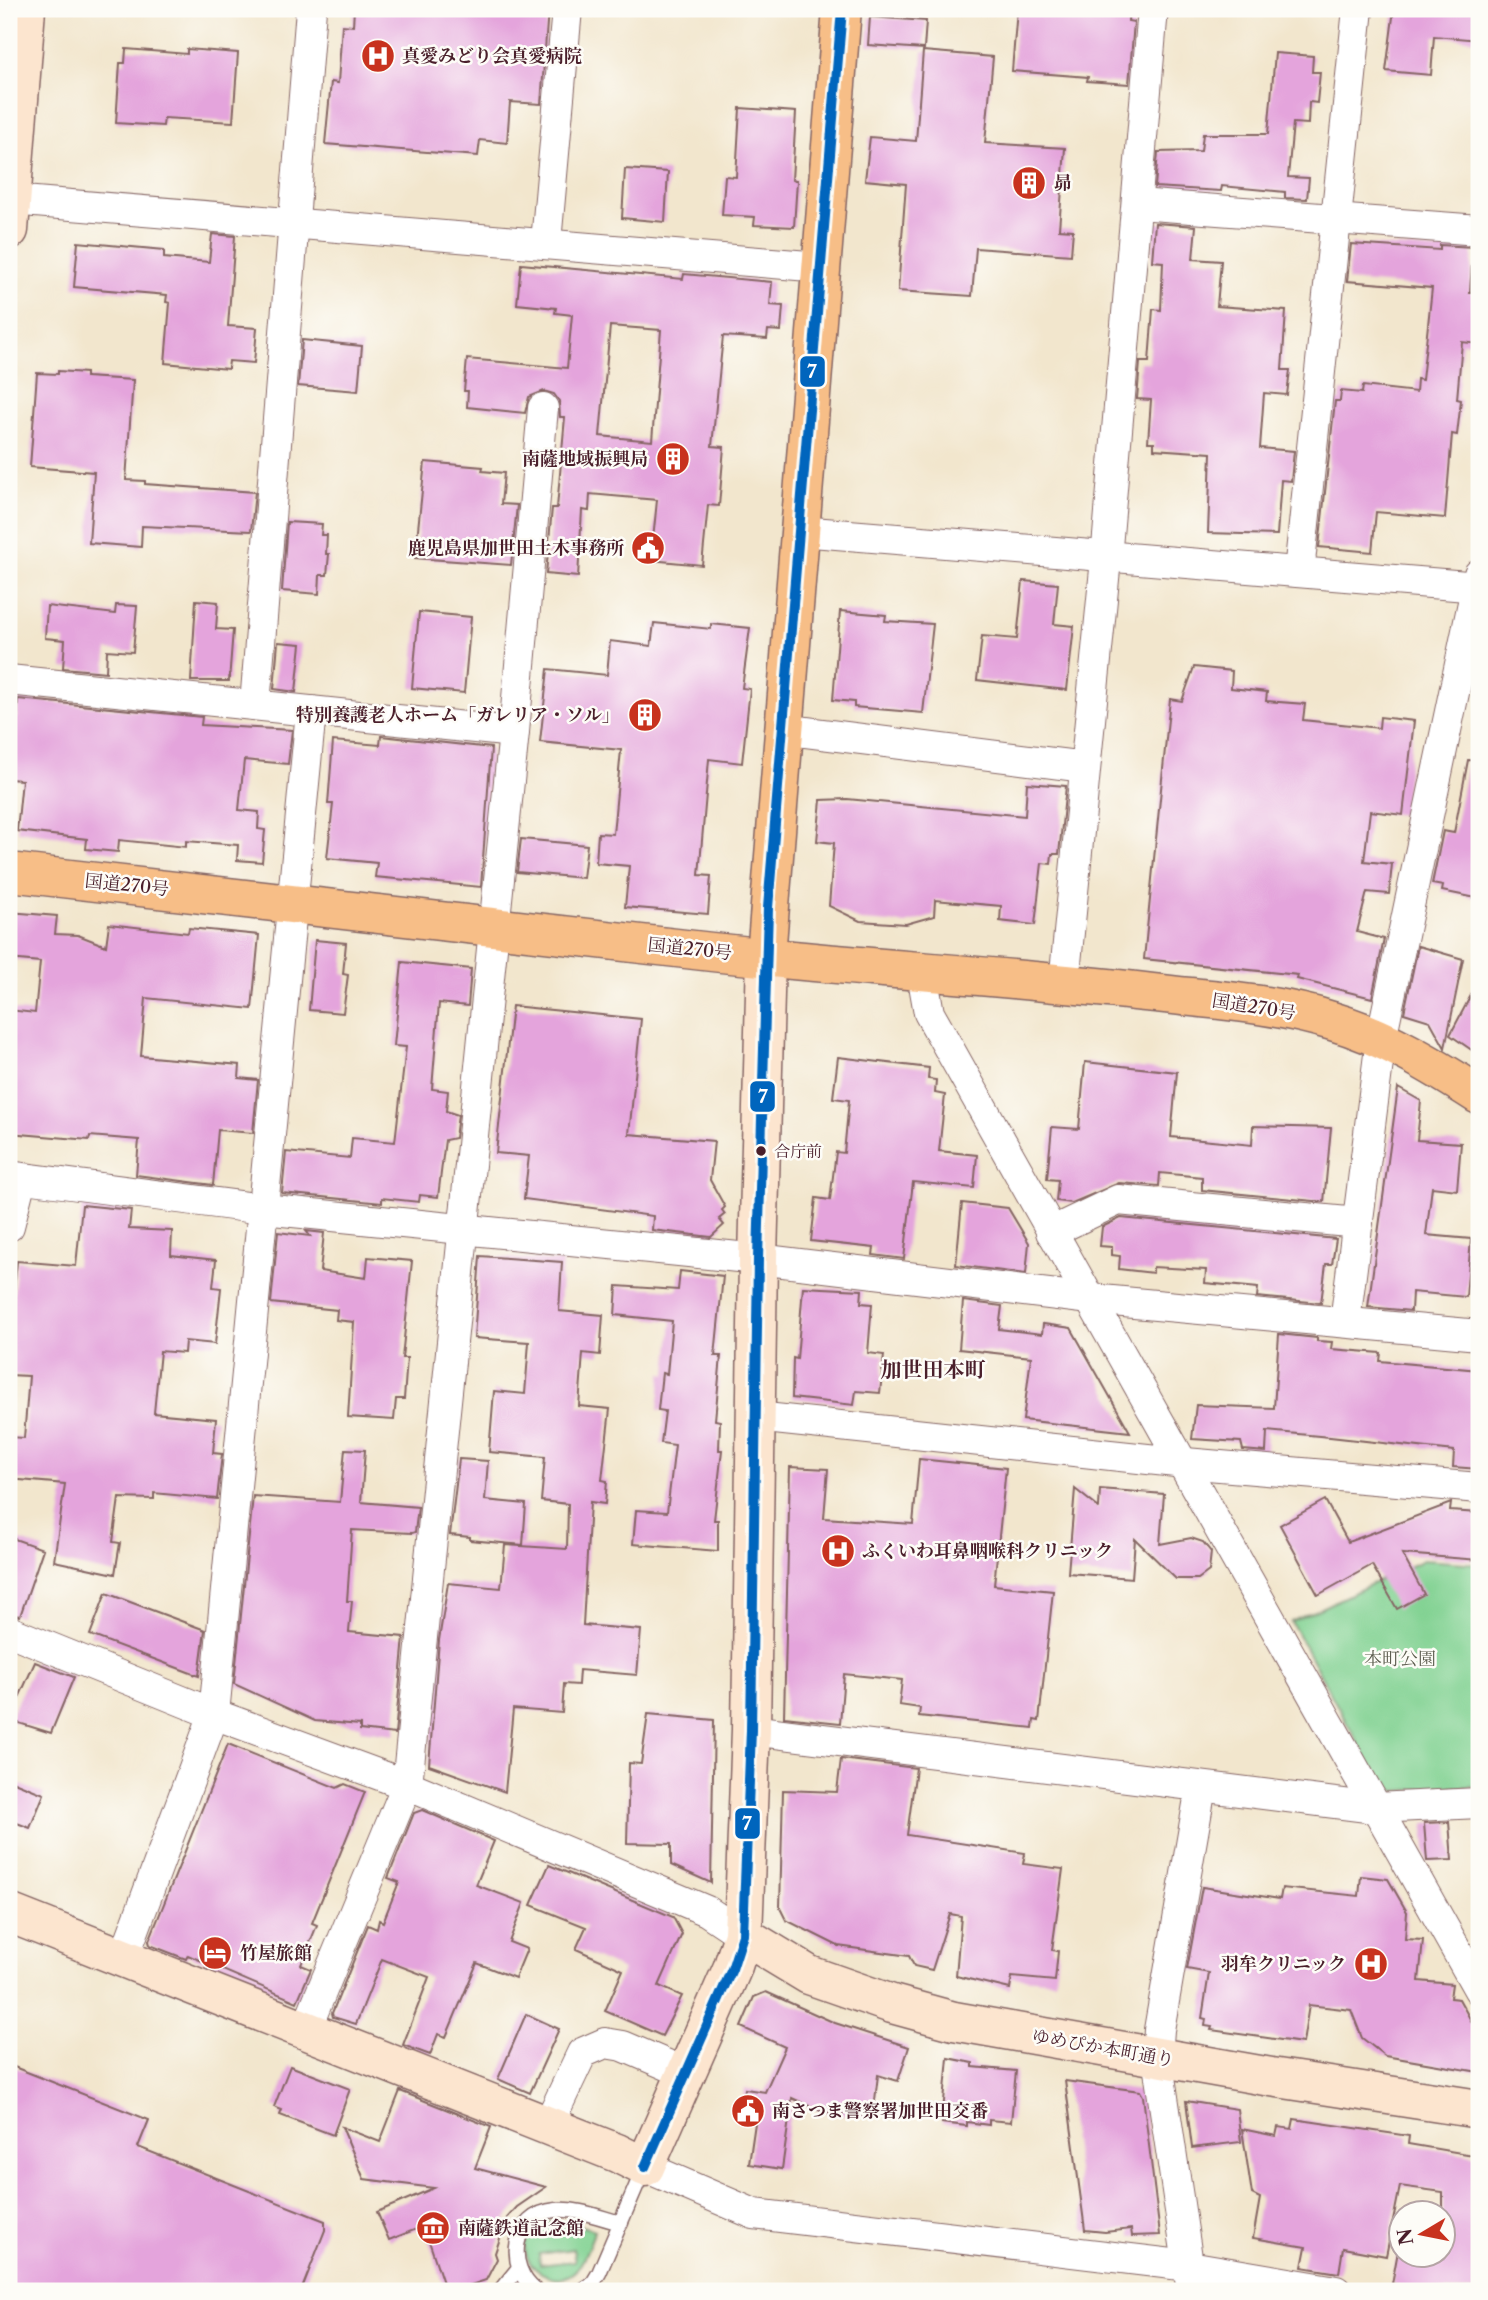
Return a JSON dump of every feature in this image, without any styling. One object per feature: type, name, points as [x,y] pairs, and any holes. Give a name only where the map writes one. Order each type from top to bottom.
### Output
[{"type":"main road","points":[[766,956],[782,729],[842,9]]},
{"type":"main road","name":"国道270号","points":[[9,872],[922,973],[1064,983],[1271,1007],[1330,1020],[1381,1039],[1422,1059],[1479,1095]]},
{"type":"street","points":[[26,9],[10,215],[293,223],[821,267]]},
{"type":"street","points":[[255,705],[311,9]]},
{"type":"street","points":[[546,242],[567,9]]},
{"type":"street","points":[[1064,983],[1106,559],[1153,9]]},
{"type":"street","points":[[1299,572],[1358,9]]},
{"type":"street","points":[[1138,204],[1479,230]]},
{"type":"street","points":[[306,2029],[407,1785],[495,926],[543,408]]},
{"type":"street","points":[[800,531],[1106,559],[1479,583],[1381,1039],[1345,1322]]},
{"type":"street","points":[[9,680],[514,732]]},
{"type":"street","points":[[124,1957],[214,1714],[311,711]]},
{"type":"street","points":[[782,729],[1084,767]]},
{"type":"street","points":[[645,2167],[732,1969],[743,1935],[751,1730],[758,1259],[766,956]]},
{"type":"street","points":[[922,973],[929,1013],[1051,1232],[1185,1463],[1374,1808],[1479,1990]]},
{"type":"street","points":[[9,1226],[15,1177],[262,1209],[758,1259],[1091,1299],[1479,1335]]},
{"type":"street","points":[[1051,1232],[1118,1200],[1358,1223]]},
{"type":"street","points":[[756,1417],[1185,1463],[1479,1488]]},
{"type":"street","points":[[9,1632],[214,1714],[407,1785],[707,1911],[743,1935]]},
{"type":"street","points":[[751,1730],[1374,1808],[1479,1803]]},
{"type":"street","points":[[1190,2279],[1157,2057],[1159,2030],[1201,1787]]},
{"type":"street","points":[[9,1913],[548,2125],[754,2214],[1190,2279],[1336,2291]]},
{"type":"street","name":"ゆめぴか本町通り","points":[[743,1935],[809,1975],[892,2004],[1010,2033],[1479,2109]]},
{"type":"street","points":[[548,2125],[582,2053],[605,2043],[623,2046],[686,2073]]},
{"type":"lane","points":[[587,2288],[621,2223],[645,2167]]},
{"type":"lane","points":[[536,2291],[525,2281],[518,2269],[517,2241],[533,2218],[546,2211],[559,2209],[621,2223]]},
{"type":"lane","points":[[500,2291],[518,2269]]},
{"type":"green space","name":"本町公園","points":[[1423,1560],[1479,1564],[1479,1786],[1395,1791],[1381,1785],[1291,1622]]},
{"type":"green space","points":[[549,2222],[567,2222],[595,2230],[578,2267],[564,2277],[552,2277],[531,2264],[526,2254],[526,2242],[533,2231]],"holes":[[[573,2249],[575,2261],[540,2265],[539,2254]]]},
{"type":"building","points":[[354,9],[548,9],[541,104],[510,102],[507,143],[480,140],[478,156],[325,144],[331,82],[338,83],[342,25],[353,26]]},
{"type":"building","points":[[1017,9],[1129,9],[1128,21],[1134,22],[1129,84],[1087,81],[1088,77],[1012,71]]},
{"type":"building","points":[[1394,9],[1479,9],[1479,40],[1434,36],[1431,75],[1386,71]]},
{"type":"building","points":[[870,17],[926,21],[924,49],[868,45]]},
{"type":"building","points":[[126,49],[187,54],[187,49],[238,53],[233,122],[164,118],[163,126],[116,123],[120,63],[125,63]]},
{"type":"building","points":[[923,51],[993,57],[985,143],[1065,148],[1059,229],[1073,230],[1071,255],[976,248],[972,296],[898,291],[906,184],[865,180],[870,137],[916,141]]},
{"type":"building","points":[[1275,53],[1313,56],[1312,72],[1320,72],[1317,103],[1309,102],[1308,124],[1293,123],[1288,177],[1309,178],[1307,199],[1285,198],[1285,192],[1222,186],[1221,191],[1155,187],[1158,152],[1201,151],[1203,134],[1268,134]]},
{"type":"building","points":[[740,108],[796,112],[792,180],[797,181],[794,227],[754,225],[755,217],[722,215],[725,176],[736,177]]},
{"type":"building","points":[[625,169],[668,172],[665,222],[622,218]]},
{"type":"building","points":[[1155,223],[1196,226],[1193,259],[1221,261],[1217,306],[1286,311],[1282,370],[1290,370],[1287,395],[1264,393],[1260,448],[1294,451],[1291,481],[1281,480],[1277,535],[1208,533],[1211,453],[1154,449],[1154,442],[1148,442],[1151,400],[1137,399],[1140,362],[1149,362],[1153,309],[1161,310],[1163,262],[1152,261]]},
{"type":"building","points":[[212,234],[235,236],[228,326],[257,328],[254,363],[229,361],[228,369],[165,363],[170,303],[166,302],[167,295],[74,287],[78,242],[164,250],[164,258],[209,262]]},
{"type":"building","points":[[1351,244],[1440,250],[1440,245],[1473,247],[1470,293],[1475,293],[1475,299],[1479,300],[1479,344],[1462,342],[1457,399],[1461,400],[1457,435],[1452,434],[1445,518],[1376,512],[1372,552],[1319,547],[1335,401],[1340,401],[1341,391],[1362,393],[1363,386],[1416,392],[1417,379],[1422,380],[1432,288],[1347,281]]},
{"type":"building","points":[[521,264],[683,279],[684,274],[772,282],[770,305],[783,306],[781,331],[768,330],[767,339],[723,336],[712,446],[724,447],[719,506],[708,505],[702,565],[651,560],[657,500],[590,494],[589,511],[582,510],[578,577],[546,574],[552,508],[557,508],[565,417],[560,417],[559,401],[554,394],[544,391],[529,397],[525,413],[467,407],[468,391],[464,391],[467,359],[567,368],[572,315],[555,313],[556,308],[517,304]],"holes":[[[610,326],[661,330],[652,441],[600,436]]]},
{"type":"building","points":[[302,340],[362,346],[358,391],[298,386]]},
{"type":"building","points":[[58,371],[86,373],[86,377],[133,380],[126,480],[145,481],[145,484],[255,492],[251,531],[142,526],[141,547],[89,543],[94,472],[30,467],[37,373],[58,374]]},
{"type":"building","points":[[425,462],[483,467],[482,471],[504,473],[501,504],[517,505],[511,565],[415,558]]},
{"type":"building","points":[[287,522],[322,524],[321,535],[327,535],[327,575],[320,575],[319,594],[282,591]]},
{"type":"building","points":[[1023,581],[1058,584],[1054,624],[1074,626],[1067,690],[977,680],[982,636],[1017,639]]},
{"type":"building","points":[[196,600],[218,602],[216,629],[233,630],[229,681],[191,681]]},
{"type":"building","points":[[116,605],[137,606],[133,652],[107,650],[106,672],[63,668],[65,640],[45,638],[47,606],[115,614]]},
{"type":"building","points":[[840,611],[886,615],[885,621],[933,624],[923,713],[854,707],[854,702],[833,700]]},
{"type":"building","points":[[419,612],[471,617],[464,693],[412,688]]},
{"type":"building","points":[[654,623],[711,629],[711,624],[750,628],[742,688],[750,689],[742,763],[709,759],[699,875],[711,876],[708,914],[625,907],[629,866],[596,863],[598,833],[613,834],[621,750],[540,742],[548,669],[607,675],[610,641],[651,646]]},
{"type":"building","points":[[278,642],[301,644],[296,692],[274,689]]},
{"type":"building","points":[[1194,667],[1232,671],[1231,688],[1267,692],[1266,701],[1305,704],[1303,720],[1379,728],[1380,717],[1414,721],[1403,815],[1370,811],[1364,861],[1392,864],[1389,894],[1367,892],[1357,932],[1384,939],[1372,998],[1297,979],[1298,975],[1144,959],[1170,699],[1182,701]]},
{"type":"building","points":[[18,699],[202,717],[201,725],[292,730],[288,764],[244,760],[239,810],[259,812],[258,829],[265,830],[262,862],[237,860],[238,845],[186,841],[186,847],[119,840],[118,852],[86,849],[87,839],[17,831],[22,780],[9,779],[9,744],[12,717],[17,718]]},
{"type":"building","points":[[381,736],[491,748],[481,887],[375,877],[377,863],[327,858],[333,804],[328,804],[333,741],[380,745]]},
{"type":"building","points":[[1468,760],[1479,761],[1479,883],[1476,898],[1442,891],[1443,886],[1432,884],[1443,831],[1454,833]]},
{"type":"building","points":[[1027,783],[1066,786],[1059,854],[1052,854],[1051,864],[1042,863],[1035,925],[1000,921],[1001,906],[935,900],[934,916],[906,924],[860,921],[829,906],[834,843],[817,841],[821,800],[847,799],[1025,816]]},
{"type":"building","points":[[521,839],[587,845],[583,878],[517,872]]},
{"type":"building","points":[[9,912],[57,916],[55,934],[78,935],[106,946],[109,924],[188,933],[189,928],[259,935],[252,1009],[146,998],[141,1056],[240,1065],[239,1078],[258,1080],[253,1133],[218,1130],[213,1185],[136,1175],[139,1140],[90,1136],[89,1140],[9,1133],[9,1010],[35,1013],[40,962],[9,959]]},
{"type":"building","points":[[315,940],[346,943],[343,974],[348,975],[343,1013],[309,1010]]},
{"type":"building","points":[[1418,946],[1463,959],[1445,1048],[1430,1021],[1404,1013]]},
{"type":"building","points":[[402,962],[471,969],[468,1006],[439,1003],[432,1089],[448,1091],[446,1111],[458,1115],[455,1138],[445,1140],[438,1197],[420,1195],[419,1202],[382,1198],[382,1203],[282,1193],[286,1152],[350,1158],[352,1138],[395,1142],[406,1047],[394,1046]]},
{"type":"building","points":[[1479,980],[1479,1055],[1450,1035]]},
{"type":"building","points":[[512,1006],[641,1019],[629,1134],[714,1141],[710,1180],[725,1207],[722,1210],[725,1214],[719,1219],[724,1225],[711,1237],[652,1230],[653,1216],[524,1199],[529,1156],[496,1153]]},
{"type":"building","points":[[838,1057],[929,1068],[928,1079],[936,1080],[935,1093],[945,1095],[939,1151],[977,1155],[974,1188],[913,1182],[904,1259],[873,1255],[874,1248],[811,1241],[816,1198],[830,1200],[836,1152],[844,1153],[849,1100],[833,1098]]},
{"type":"building","points":[[1085,1062],[1177,1072],[1171,1137],[1252,1145],[1253,1126],[1331,1128],[1324,1202],[1202,1190],[1202,1177],[1160,1173],[1159,1186],[1119,1183],[1072,1203],[1056,1201],[1058,1180],[1047,1179],[1052,1127],[1079,1129]]},
{"type":"building","points":[[1398,1088],[1421,1101],[1417,1140],[1461,1143],[1457,1190],[1432,1187],[1426,1235],[1471,1239],[1466,1297],[1412,1292],[1411,1311],[1368,1307]]},
{"type":"building","points":[[962,1203],[1008,1208],[1029,1243],[1026,1274],[956,1265]]},
{"type":"building","points":[[82,1205],[131,1210],[129,1229],[172,1231],[171,1255],[216,1260],[213,1287],[221,1288],[215,1344],[185,1341],[184,1353],[160,1351],[154,1413],[216,1419],[213,1453],[222,1454],[217,1499],[154,1493],[154,1499],[119,1498],[113,1542],[120,1543],[115,1574],[54,1561],[65,1484],[9,1479],[9,1437],[24,1438],[29,1376],[9,1375],[9,1301],[13,1301],[17,1261],[76,1266]]},
{"type":"building","points":[[1121,1218],[1336,1239],[1332,1264],[1326,1264],[1321,1303],[1257,1297],[1258,1288],[1205,1283],[1206,1270],[1153,1267],[1153,1273],[1119,1269],[1120,1256],[1112,1255],[1112,1247],[1100,1246],[1102,1227]]},
{"type":"building","points":[[306,1231],[324,1233],[320,1271],[366,1278],[368,1257],[412,1261],[402,1358],[407,1358],[404,1399],[396,1399],[394,1420],[348,1417],[354,1322],[336,1320],[337,1310],[271,1303],[278,1232],[310,1236]]},
{"type":"building","points":[[480,1256],[562,1262],[559,1311],[603,1315],[600,1355],[583,1353],[579,1406],[610,1409],[602,1480],[607,1481],[605,1504],[590,1502],[583,1625],[641,1630],[637,1675],[579,1670],[578,1685],[564,1684],[562,1713],[513,1709],[505,1792],[429,1765],[439,1640],[448,1583],[501,1588],[505,1545],[567,1549],[568,1504],[541,1501],[545,1457],[489,1452],[494,1391],[525,1394],[529,1342],[474,1338]]},
{"type":"building","points":[[680,1271],[723,1276],[715,1356],[721,1356],[715,1420],[720,1421],[719,1450],[722,1450],[714,1520],[718,1520],[718,1551],[633,1544],[636,1510],[667,1512],[675,1445],[661,1443],[665,1411],[658,1410],[662,1373],[667,1374],[672,1321],[615,1315],[617,1286],[678,1290]]},
{"type":"building","points":[[803,1287],[862,1290],[861,1303],[872,1304],[868,1353],[884,1355],[880,1393],[856,1391],[854,1405],[792,1398],[793,1358],[797,1359]]},
{"type":"building","points":[[963,1301],[1002,1306],[999,1329],[1042,1334],[1043,1324],[1071,1328],[1130,1432],[1023,1420],[1031,1357],[959,1349]]},
{"type":"building","points":[[1279,1334],[1332,1342],[1331,1349],[1381,1353],[1380,1361],[1479,1370],[1479,1469],[1453,1467],[1454,1451],[1330,1437],[1267,1431],[1266,1452],[1243,1450],[1241,1442],[1192,1439],[1196,1405],[1274,1408]]},
{"type":"building","points":[[345,1449],[365,1450],[361,1502],[418,1507],[415,1532],[352,1530],[347,1601],[352,1601],[349,1632],[404,1637],[395,1734],[360,1730],[360,1725],[315,1721],[234,1684],[253,1496],[340,1502]]},
{"type":"building","points":[[459,1459],[488,1461],[485,1500],[526,1504],[523,1545],[470,1540],[470,1537],[450,1535]]},
{"type":"building","points":[[919,1459],[1006,1468],[994,1585],[1053,1591],[1039,1721],[1034,1720],[1033,1728],[919,1716],[920,1708],[899,1705],[902,1680],[844,1674],[840,1723],[784,1717],[790,1467],[828,1469],[824,1518],[913,1524]]},
{"type":"building","points":[[1075,1489],[1099,1508],[1100,1489],[1164,1494],[1160,1544],[1191,1538],[1203,1542],[1211,1552],[1209,1571],[1198,1579],[1176,1579],[1135,1539],[1132,1578],[1068,1573]]},
{"type":"building","points":[[1325,1500],[1348,1542],[1451,1503],[1450,1511],[1479,1513],[1479,1560],[1402,1554],[1424,1594],[1397,1609],[1372,1565],[1318,1595],[1280,1525]]},
{"type":"building","points":[[9,1537],[43,1549],[20,1616],[9,1614]]},
{"type":"building","points":[[106,1593],[205,1630],[199,1676],[90,1635]]},
{"type":"building","points":[[35,1662],[74,1677],[51,1733],[9,1720]]},
{"type":"building","points":[[648,1714],[714,1720],[711,1883],[671,1865],[671,1844],[627,1843],[629,1763],[641,1764]]},
{"type":"building","points":[[228,1744],[337,1788],[345,1784],[365,1792],[312,1923],[317,1925],[301,1965],[311,1969],[297,2002],[188,1955],[186,1959],[150,1945],[149,1941]]},
{"type":"building","points":[[841,1759],[916,1768],[907,1835],[1025,1853],[1023,1864],[1063,1869],[1052,1950],[1058,1951],[1055,1981],[1012,1977],[1010,1989],[956,1976],[961,1916],[950,1914],[932,1970],[914,1966],[909,1956],[838,1946],[786,1920],[780,1908],[783,1790],[837,1792]]},
{"type":"building","points":[[9,1780],[44,1794],[30,1828],[9,1820]]},
{"type":"building","points":[[422,1810],[494,1841],[476,1885],[524,1903],[509,1942],[527,1949],[515,1978],[477,1963],[446,2037],[438,2034],[430,2055],[403,2045],[429,1977],[382,1959],[356,2024],[333,2017],[332,2013],[368,1925],[377,1929],[379,1920],[383,1922],[399,1882],[388,1878],[414,1813]]},
{"type":"building","points":[[1449,1822],[1452,1860],[1427,1861],[1424,1823]]},
{"type":"building","points":[[549,1865],[673,1917],[682,1934],[659,1986],[682,1996],[662,2036],[605,2011],[623,1970],[576,1949],[586,1927],[531,1905]]},
{"type":"building","points":[[1361,1876],[1388,1879],[1407,1912],[1405,1939],[1423,1940],[1419,1981],[1452,1984],[1450,1998],[1459,1999],[1479,2035],[1479,2072],[1385,2056],[1362,2038],[1351,2010],[1309,2005],[1303,2043],[1211,2030],[1212,2027],[1205,2026],[1206,2019],[1202,2018],[1209,1973],[1187,1969],[1202,1887],[1280,1899],[1282,1888],[1359,1896]]},
{"type":"building","points":[[766,1992],[835,2023],[909,2047],[898,2081],[878,2075],[873,2117],[823,2112],[792,2098],[782,2169],[749,2164],[755,2123],[740,2121],[745,2089],[765,2092],[785,2047],[741,2027],[754,1997]]},
{"type":"building","points":[[526,2014],[559,2029],[530,2093],[498,2079]]},
{"type":"building","points":[[948,2058],[973,2063],[973,2067],[1016,2071],[1011,2122],[989,2120],[989,2125],[967,2122],[967,2126],[942,2123]]},
{"type":"building","points":[[9,2065],[149,2120],[138,2147],[325,2221],[325,2230],[301,2291],[9,2291]]},
{"type":"building","points":[[290,2066],[350,2089],[333,2135],[280,2115],[282,2110],[274,2107]]},
{"type":"building","points":[[1065,2081],[1140,2091],[1143,2096],[1160,2235],[1132,2236],[1131,2229],[1105,2232],[1085,2230]]},
{"type":"building","points":[[400,2091],[491,2127],[475,2168],[546,2187],[517,2207],[507,2218],[495,2253],[497,2259],[486,2280],[462,2288],[456,2285],[445,2289],[424,2226],[389,2240],[377,2212],[434,2188],[364,2179],[342,2127],[380,2142]]},
{"type":"building","points":[[1186,2101],[1237,2109],[1241,2142],[1192,2148]]},
{"type":"building","points":[[1294,2119],[1409,2136],[1408,2144],[1479,2156],[1479,2291],[1433,2291],[1392,2284],[1395,2268],[1456,2268],[1456,2198],[1443,2198],[1443,2192],[1400,2186],[1398,2198],[1386,2198],[1386,2256],[1343,2248],[1339,2273],[1302,2267],[1306,2247],[1253,2238],[1260,2198],[1252,2194],[1242,2129],[1276,2136],[1278,2127],[1292,2129]]},
{"type":"transit line","name":"7","points":[[645,2167],[732,1969],[743,1935],[751,1730],[758,1259],[768,908],[842,9]]},
{"type":"place","name":"真愛みどり会真愛病院","points":[[378,56]]},
{"type":"place","name":"昴","points":[[1029,183]]},
{"type":"place","name":"南薩地域振興局","points":[[673,459]]},
{"type":"place","name":"鹿児島県加世田土木事務所","points":[[648,548]]},
{"type":"place","name":"特別養護老人ホーム「ガレリア・ソル」","points":[[645,715]]},
{"type":"place","name":"合庁前","points":[[761,1151]]},
{"type":"place","name":"ふくいわ耳鼻咽喉科クリニック","points":[[838,1551]]},
{"type":"place","name":"竹屋旅館","points":[[215,1953]]},
{"type":"place","name":"羽牟クリニック","points":[[1371,1964]]},
{"type":"place","name":"南さつま警察署加世田交番","points":[[748,2111]]},
{"type":"place","name":"南薩鉄道記念館","points":[[433,2228]]},
{"type":"district","name":"加世田本町","points":[[933,1369]]}]
